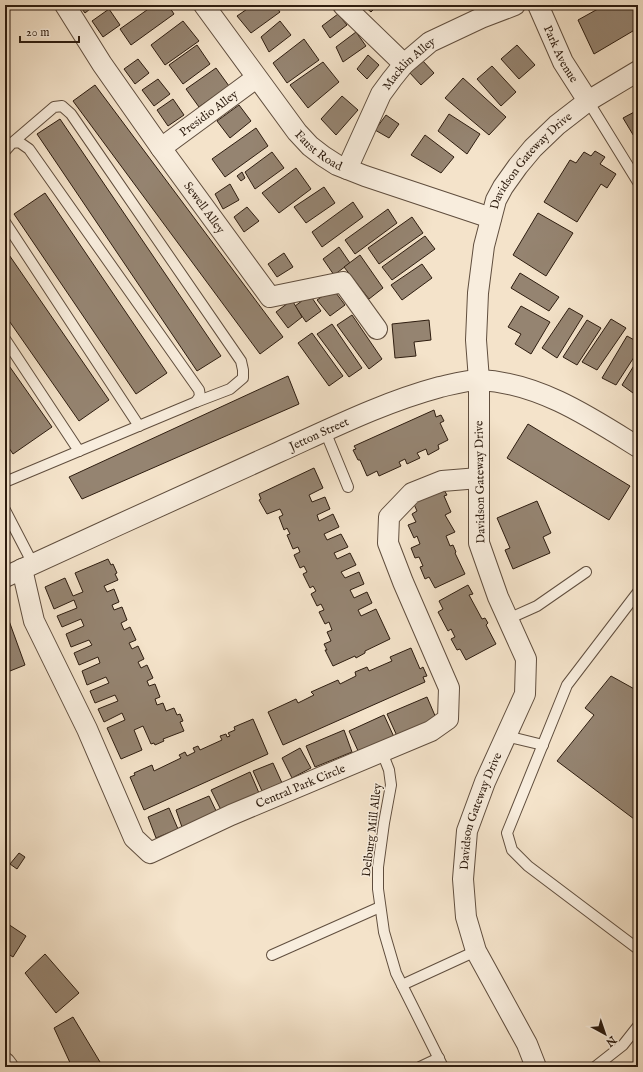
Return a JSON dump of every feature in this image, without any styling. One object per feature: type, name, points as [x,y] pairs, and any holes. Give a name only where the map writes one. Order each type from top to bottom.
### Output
[{"type":"street","name":"Sewell Alley","points":[[65,5],[102,64],[161,148],[270,297],[344,282],[377,329]]},
{"type":"street","name":"Faust Road","points":[[204,5],[297,132],[322,156],[347,169],[491,218]]},
{"type":"street","points":[[343,5],[404,64]]},
{"type":"street","name":"Macklin Alley","points":[[347,169],[381,94],[404,64],[430,42],[482,18],[515,5]]},
{"type":"street","name":"Park Avenue","points":[[538,5],[563,62],[588,101]]},
{"type":"street","name":"Davidson Gateway Drive","points":[[536,1067],[527,1044],[476,951],[466,917],[463,879],[467,831],[485,782],[525,694],[526,659],[498,597],[479,543],[479,380],[476,340],[478,293],[484,246],[496,200],[503,187],[533,148],[556,125],[588,101],[638,71]]},
{"type":"street","name":"Presidio Alley","points":[[161,148],[256,78]]},
{"type":"street","name":"Jetton Street","points":[[20,570],[386,404],[414,394],[460,382],[479,380],[498,382],[550,397],[574,409],[638,447]]},
{"type":"street","name":"Central Park Circle","points":[[20,570],[34,621],[87,729],[134,838],[150,853],[231,815],[430,731],[448,719],[449,688],[403,582],[388,543],[389,517],[412,493],[442,481],[479,478]]},
{"type":"street","points":[[5,1063],[8,1067]]},
{"type":"lane","points":[[588,101],[638,182]]},
{"type":"lane","points":[[5,482],[230,389],[243,378],[241,361],[70,114],[62,106],[54,107],[8,147]]},
{"type":"lane","points":[[8,147],[19,142],[29,149],[199,390],[200,396],[196,402]]},
{"type":"lane","points":[[5,222],[139,426]]},
{"type":"lane","points":[[5,339],[79,452]]},
{"type":"lane","points":[[324,431],[348,487]]},
{"type":"lane","points":[[5,510],[20,570]]},
{"type":"lane","points":[[508,619],[537,606],[586,572]]},
{"type":"lane","points":[[638,592],[566,685],[507,833],[512,850],[528,866],[638,949]]},
{"type":"lane","points":[[506,736],[542,745]]},
{"type":"lane","name":"Delburg Mill Alley","points":[[382,752],[389,770],[392,785],[380,846],[378,867],[380,907],[384,932],[389,952],[402,985],[441,1063]]},
{"type":"lane","points":[[272,955],[380,907]]},
{"type":"lane","points":[[402,985],[476,951]]},
{"type":"lane","points":[[595,1067],[623,1045],[638,1026]]},
{"type":"lane","points":[[420,1067],[441,1063]]},
{"type":"building","points":[[79,5],[95,5],[85,13]]},
{"type":"building","points":[[154,5],[168,5],[174,14],[131,45],[120,29]]},
{"type":"building","points":[[234,5],[245,5],[238,10]]},
{"type":"building","points":[[253,5],[275,5],[280,12],[251,33],[237,16]]},
{"type":"building","points":[[363,5],[378,5],[371,12]]},
{"type":"building","points":[[605,5],[638,5],[638,28],[594,54],[578,20]]},
{"type":"building","points":[[109,9],[120,25],[103,37],[92,21]]},
{"type":"building","points":[[338,14],[347,25],[330,38],[322,26]]},
{"type":"building","points":[[183,21],[199,41],[165,65],[151,45]]},
{"type":"building","points":[[280,21],[291,35],[269,52],[261,37]]},
{"type":"building","points":[[356,32],[366,46],[343,62],[336,47]]},
{"type":"building","points":[[304,39],[319,60],[287,83],[273,63]]},
{"type":"building","points":[[197,45],[210,64],[183,84],[169,65]]},
{"type":"building","points":[[517,45],[535,65],[519,79],[501,59]]},
{"type":"building","points":[[368,55],[379,65],[367,79],[357,69]]},
{"type":"building","points":[[138,59],[149,73],[135,84],[124,69]]},
{"type":"building","points":[[422,60],[434,73],[421,85],[409,72]]},
{"type":"building","points":[[323,62],[339,82],[308,108],[290,85]]},
{"type":"building","points":[[492,66],[516,92],[501,106],[477,79]]},
{"type":"building","points":[[216,68],[229,86],[199,107],[186,89]]},
{"type":"building","points":[[463,78],[506,117],[489,135],[445,98]]},
{"type":"building","points":[[158,79],[170,94],[154,106],[142,90]]},
{"type":"building","points":[[95,85],[283,337],[260,354],[73,101]]},
{"type":"building","points":[[342,96],[358,110],[336,135],[321,119]]},
{"type":"building","points":[[173,99],[184,115],[168,126],[157,110]]},
{"type":"building","points":[[239,105],[251,121],[230,138],[217,121]]},
{"type":"building","points":[[638,110],[638,143],[623,118]]},
{"type":"building","points":[[449,114],[480,134],[467,154],[438,131]]},
{"type":"building","points":[[386,115],[399,124],[389,138],[375,130]]},
{"type":"building","points":[[60,119],[221,356],[197,371],[37,134]]},
{"type":"building","points":[[256,128],[268,146],[225,177],[212,159]]},
{"type":"building","points":[[425,135],[454,157],[441,173],[411,155]]},
{"type":"building","points":[[595,151],[605,157],[600,164],[616,174],[607,188],[601,184],[577,222],[544,202],[570,160],[576,163],[584,152],[591,156]]},
{"type":"building","points":[[272,152],[284,168],[255,189],[245,172]]},
{"type":"building","points":[[296,168],[311,189],[279,213],[262,193]]},
{"type":"building","points":[[242,172],[245,178],[241,181],[237,176]]},
{"type":"building","points":[[230,184],[239,200],[223,209],[215,194]]},
{"type":"building","points":[[324,187],[335,203],[306,223],[294,207]]},
{"type":"building","points":[[45,193],[167,373],[136,394],[14,214]]},
{"type":"building","points":[[353,202],[363,217],[322,247],[312,232]]},
{"type":"building","points":[[247,207],[259,221],[244,232],[234,217]]},
{"type":"building","points":[[388,209],[397,223],[355,254],[345,240]]},
{"type":"building","points":[[538,213],[573,233],[546,276],[513,255]]},
{"type":"building","points":[[412,217],[423,233],[379,264],[368,248]]},
{"type":"building","points":[[425,236],[435,249],[392,280],[382,267]]},
{"type":"building","points":[[339,247],[350,263],[334,275],[323,259]]},
{"type":"building","points":[[5,249],[109,400],[79,421],[5,315]]},
{"type":"building","points":[[284,253],[293,267],[277,277],[268,264]]},
{"type":"building","points":[[360,255],[383,288],[369,299],[344,267]]},
{"type":"building","points":[[422,264],[432,278],[402,300],[391,285]]},
{"type":"building","points":[[520,273],[559,297],[549,311],[511,288]]},
{"type":"building","points":[[333,289],[345,305],[330,316],[317,300]]},
{"type":"building","points":[[310,295],[321,311],[306,322],[295,306]]},
{"type":"building","points":[[292,300],[302,317],[288,328],[276,312]]},
{"type":"building","points":[[521,306],[550,322],[531,354],[515,344],[521,334],[508,327]]},
{"type":"building","points":[[569,308],[583,316],[557,358],[542,348]]},
{"type":"building","points":[[352,315],[382,359],[369,369],[337,325]]},
{"type":"building","points":[[611,319],[626,328],[597,370],[582,362]]},
{"type":"building","points":[[429,320],[431,340],[414,342],[416,356],[395,358],[392,324]]},
{"type":"building","points":[[587,320],[601,328],[577,365],[563,357]]},
{"type":"building","points":[[332,324],[362,368],[349,377],[317,334]]},
{"type":"building","points":[[312,333],[343,376],[329,386],[298,343]]},
{"type":"building","points":[[627,336],[638,342],[638,351],[616,385],[602,378]]},
{"type":"building","points":[[638,359],[638,386],[633,393],[622,385]]},
{"type":"building","points":[[5,360],[52,427],[13,454],[5,442]]},
{"type":"building","points":[[288,376],[299,404],[82,499],[69,477]]},
{"type":"building","points":[[434,410],[436,417],[441,415],[444,421],[440,423],[448,440],[438,445],[439,449],[428,455],[426,449],[417,453],[420,458],[407,464],[405,459],[399,462],[401,466],[379,476],[377,471],[367,476],[360,460],[358,460],[353,450],[356,449],[354,446]]},
{"type":"building","points":[[528,424],[630,486],[609,520],[507,458]]},
{"type":"building","points":[[314,468],[323,488],[309,495],[312,502],[325,497],[330,509],[317,515],[319,521],[333,514],[339,527],[324,534],[327,540],[341,534],[348,547],[334,553],[337,559],[350,553],[356,565],[341,572],[345,578],[359,572],[364,584],[350,590],[354,598],[367,592],[372,603],[358,610],[361,616],[376,609],[390,639],[365,651],[365,653],[356,658],[355,656],[333,666],[325,650],[327,650],[324,644],[331,641],[327,632],[332,630],[329,622],[325,624],[319,612],[324,610],[321,604],[317,606],[311,594],[316,591],[313,586],[310,588],[303,574],[307,572],[304,566],[300,568],[294,555],[300,552],[298,547],[293,549],[287,535],[290,534],[287,528],[284,530],[279,517],[283,515],[280,509],[267,514],[259,500],[261,499],[259,494]]},
{"type":"building","points":[[443,488],[447,495],[444,496],[451,512],[445,515],[455,532],[446,536],[450,546],[453,545],[456,552],[455,553],[465,574],[435,588],[429,577],[425,579],[420,567],[423,566],[419,557],[415,558],[411,548],[420,544],[417,536],[414,538],[408,525],[416,522],[412,514],[417,511],[413,502]]},
{"type":"building","points":[[537,501],[551,533],[543,537],[550,553],[513,569],[505,550],[510,548],[497,518]]},
{"type":"building","points":[[108,559],[111,565],[113,564],[118,580],[104,586],[107,592],[114,589],[119,602],[112,605],[114,610],[122,607],[127,620],[121,623],[124,630],[130,627],[136,640],[129,643],[132,649],[138,646],[144,659],[138,662],[141,668],[147,665],[153,678],[147,681],[149,686],[155,684],[160,697],[155,699],[157,705],[163,703],[166,711],[174,708],[177,715],[180,714],[183,721],[180,722],[184,731],[163,739],[164,741],[155,745],[154,743],[151,744],[143,726],[134,730],[142,750],[121,759],[107,728],[125,720],[122,713],[104,722],[98,709],[118,701],[115,695],[95,703],[90,691],[109,683],[106,677],[87,685],[82,671],[100,663],[98,657],[79,665],[74,653],[92,645],[89,640],[71,647],[66,634],[84,626],[81,619],[62,627],[57,616],[77,608],[74,600],[54,609],[45,587],[65,578],[73,596],[83,592],[75,573]]},
{"type":"building","points":[[468,585],[473,594],[469,595],[482,619],[485,618],[488,623],[486,625],[496,644],[466,660],[460,649],[457,650],[451,639],[455,637],[451,629],[448,631],[438,612],[443,609],[439,601]]},
{"type":"building","points":[[8,618],[25,665],[5,673],[5,619]]},
{"type":"building","points":[[411,648],[420,669],[423,667],[427,676],[423,677],[425,682],[283,745],[268,712],[296,699],[298,703],[314,695],[311,692],[338,680],[340,684],[356,676],[355,672],[367,667],[369,671],[392,661],[390,657]]},
{"type":"building","points":[[611,676],[638,691],[638,822],[557,761],[594,715],[585,708]]},
{"type":"building","points":[[427,697],[436,718],[397,736],[387,714]]},
{"type":"building","points":[[384,715],[394,737],[359,753],[349,731]]},
{"type":"building","points":[[253,719],[268,754],[144,810],[130,777],[135,775],[134,773],[152,765],[154,771],[181,758],[179,755],[185,752],[187,756],[195,752],[193,748],[198,746],[200,750],[222,740],[220,736],[226,734],[227,737],[230,736],[228,733],[235,730],[234,727]]},
{"type":"building","points":[[344,730],[352,752],[315,767],[306,746]]},
{"type":"building","points":[[300,748],[311,768],[292,778],[282,758]]},
{"type":"building","points":[[273,763],[282,783],[262,791],[253,771]]},
{"type":"building","points":[[250,772],[259,793],[221,810],[211,790]]},
{"type":"building","points":[[209,796],[218,815],[183,830],[176,810]]},
{"type":"building","points":[[169,808],[178,829],[156,838],[148,817]]},
{"type":"building","points":[[19,853],[25,857],[17,869],[10,864]]},
{"type":"building","points":[[5,922],[26,936],[13,957],[5,952]]},
{"type":"building","points":[[45,954],[79,993],[56,1013],[25,973]]},
{"type":"building","points":[[73,1017],[100,1062],[92,1067],[72,1067],[54,1028]]}]
